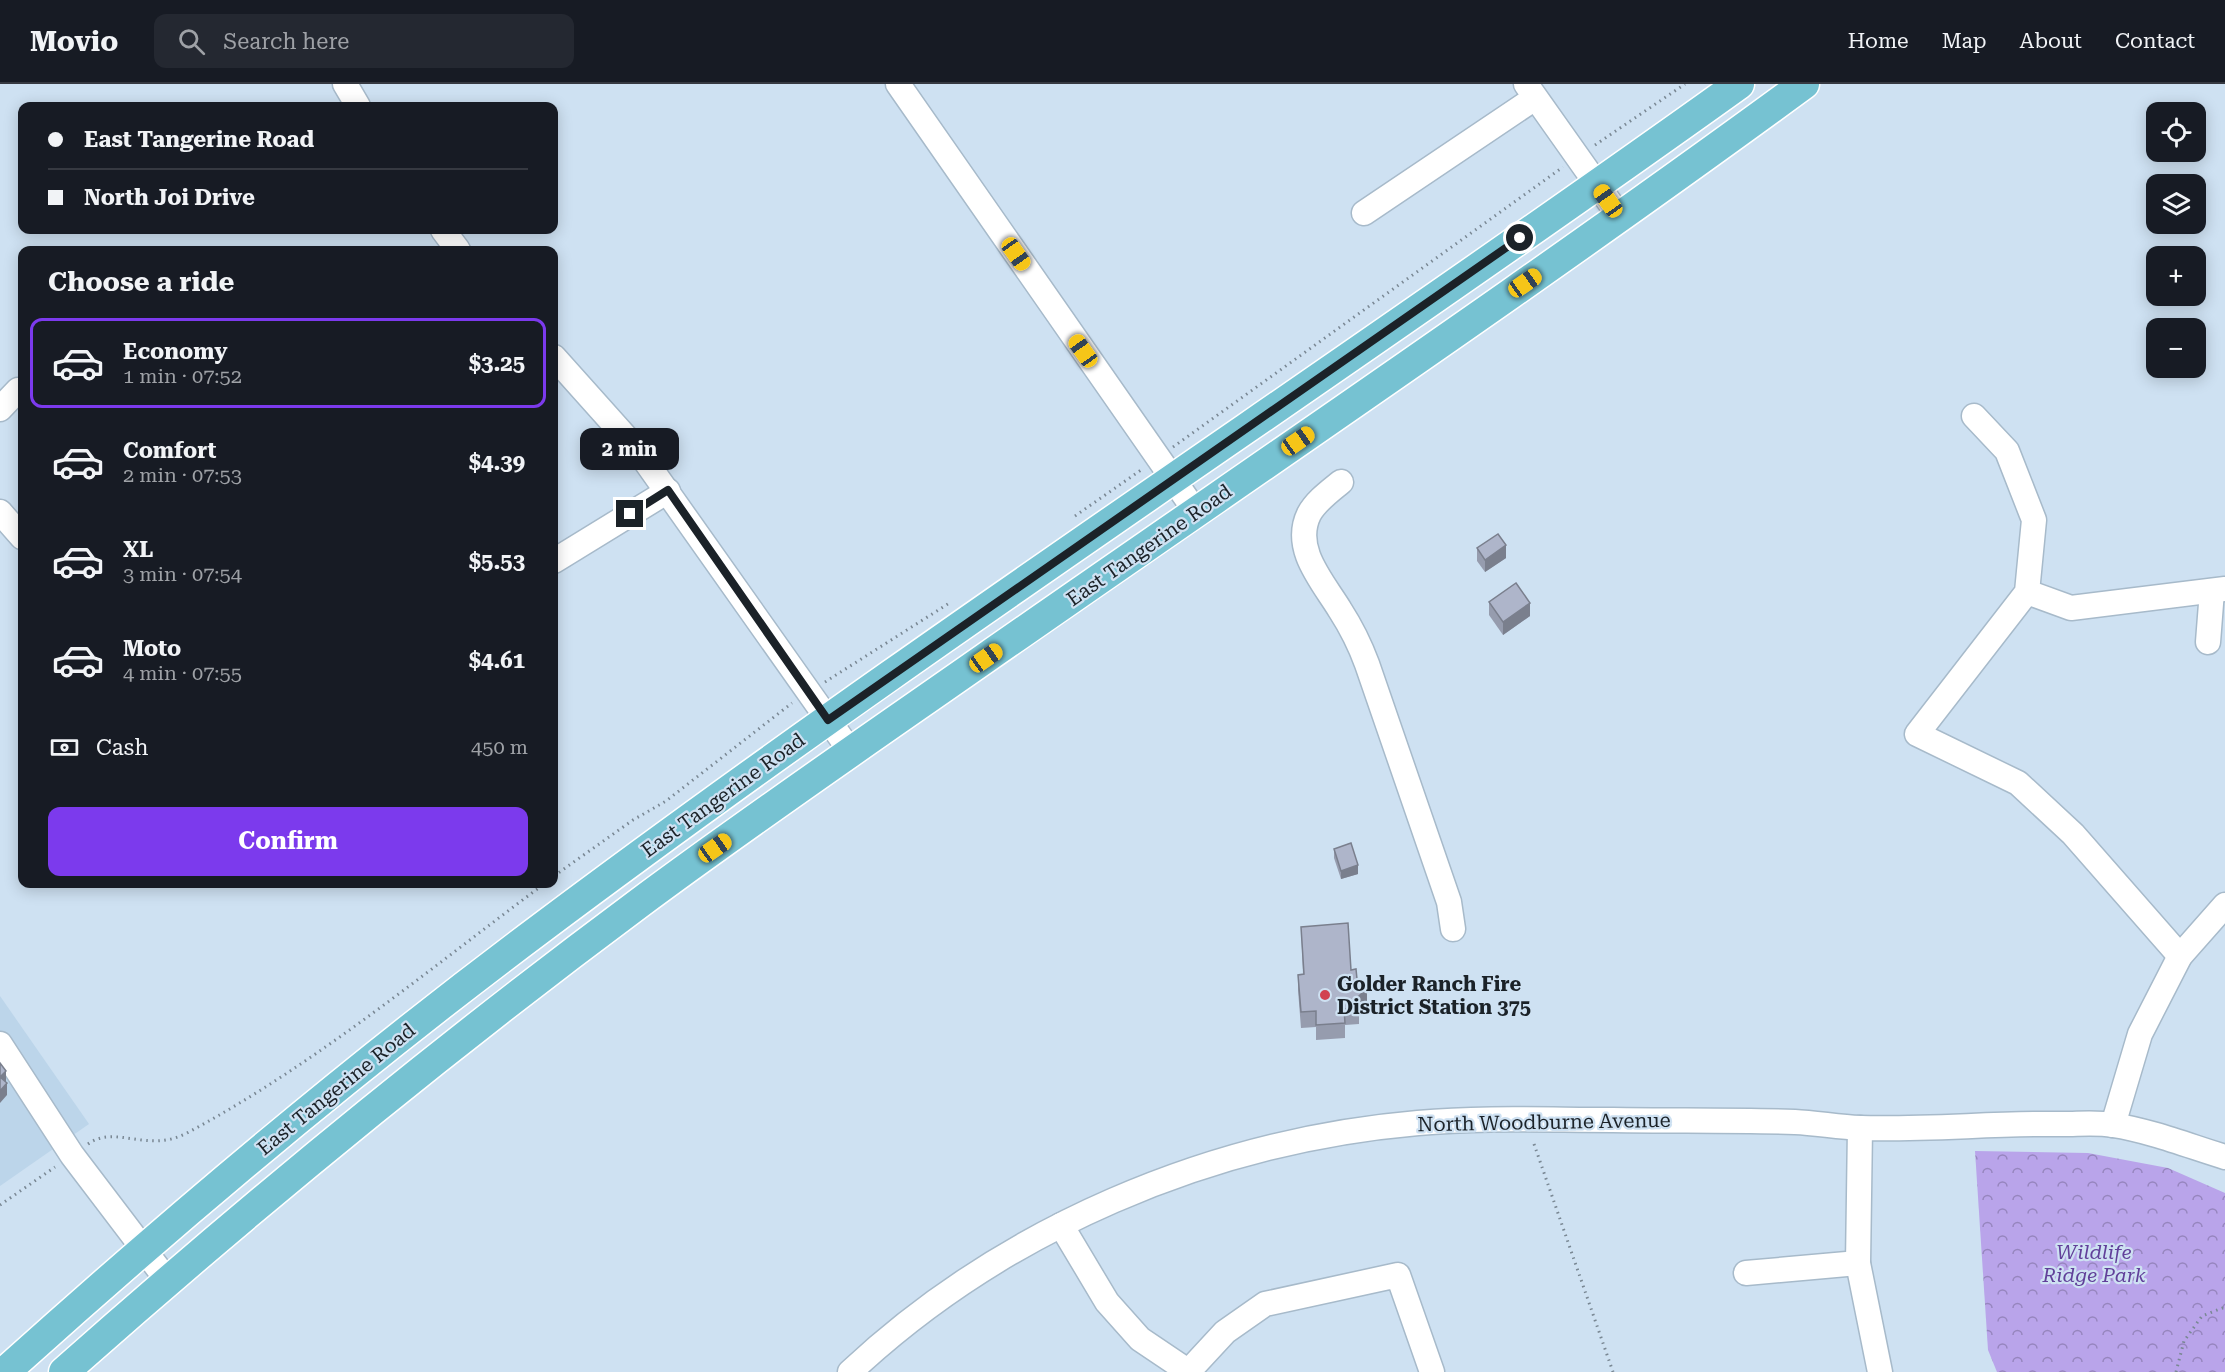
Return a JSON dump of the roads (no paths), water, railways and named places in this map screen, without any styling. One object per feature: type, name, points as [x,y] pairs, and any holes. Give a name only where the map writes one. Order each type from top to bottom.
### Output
[{"type":"main road","name":"East Tangerine Road","points":[[4,1371],[142,1250],[309,1110],[467,984],[608,879],[828,720],[1166,469],[1597,184],[1739,84]]},
{"type":"main road","name":"East Tangerine Road","points":[[64,1372],[167,1280],[368,1113],[544,975],[696,861],[1620,217],[1804,84]]},
{"type":"street","points":[[345,84],[356,102]]},
{"type":"street","points":[[898,84],[1196,512]]},
{"type":"street","points":[[1364,213],[1531,91],[1620,217]]},
{"type":"street","points":[[558,361],[639,452],[668,490],[851,752]]},
{"type":"street","points":[[0,409],[18,390]]},
{"type":"street","points":[[1974,416],[2007,451],[2034,520],[2027,592],[1917,734],[2018,783],[2073,834],[2180,956]]},
{"type":"street","points":[[1341,482],[1313,508],[1306,524],[1305,546],[1314,568],[1360,647],[1449,902],[1453,929]]},
{"type":"street","points":[[558,559],[668,490]]},
{"type":"street","points":[[0,512],[18,532]]},
{"type":"street","points":[[2027,592],[2071,608],[2218,590],[2208,642]]},
{"type":"street","points":[[2113,1125],[2140,1034],[2180,956],[2225,905]]},
{"type":"street","points":[[0,1044],[72,1155],[167,1280]]},
{"type":"street","name":"North Woodburne Avenue","points":[[863,1368],[942,1298],[1025,1244],[1061,1225],[1127,1194],[1219,1162],[1293,1143],[1376,1127],[1456,1120],[1797,1122],[1860,1128],[2033,1123],[2113,1125],[2225,1157]]},
{"type":"street","points":[[1860,1128],[1858,1263],[1880,1372]]},
{"type":"street","points":[[1061,1225],[1107,1302],[1140,1339],[1189,1372],[1225,1332],[1265,1304],[1398,1275],[1432,1372]]},
{"type":"street","points":[[1746,1273],[1858,1263]]},
{"type":"place","name":"Golder Ranch Fire District Station 375","points":[[1325,995]]},
{"type":"park label","name":"Wildlife Ridge Park","points":[[2094,1264]]}]
